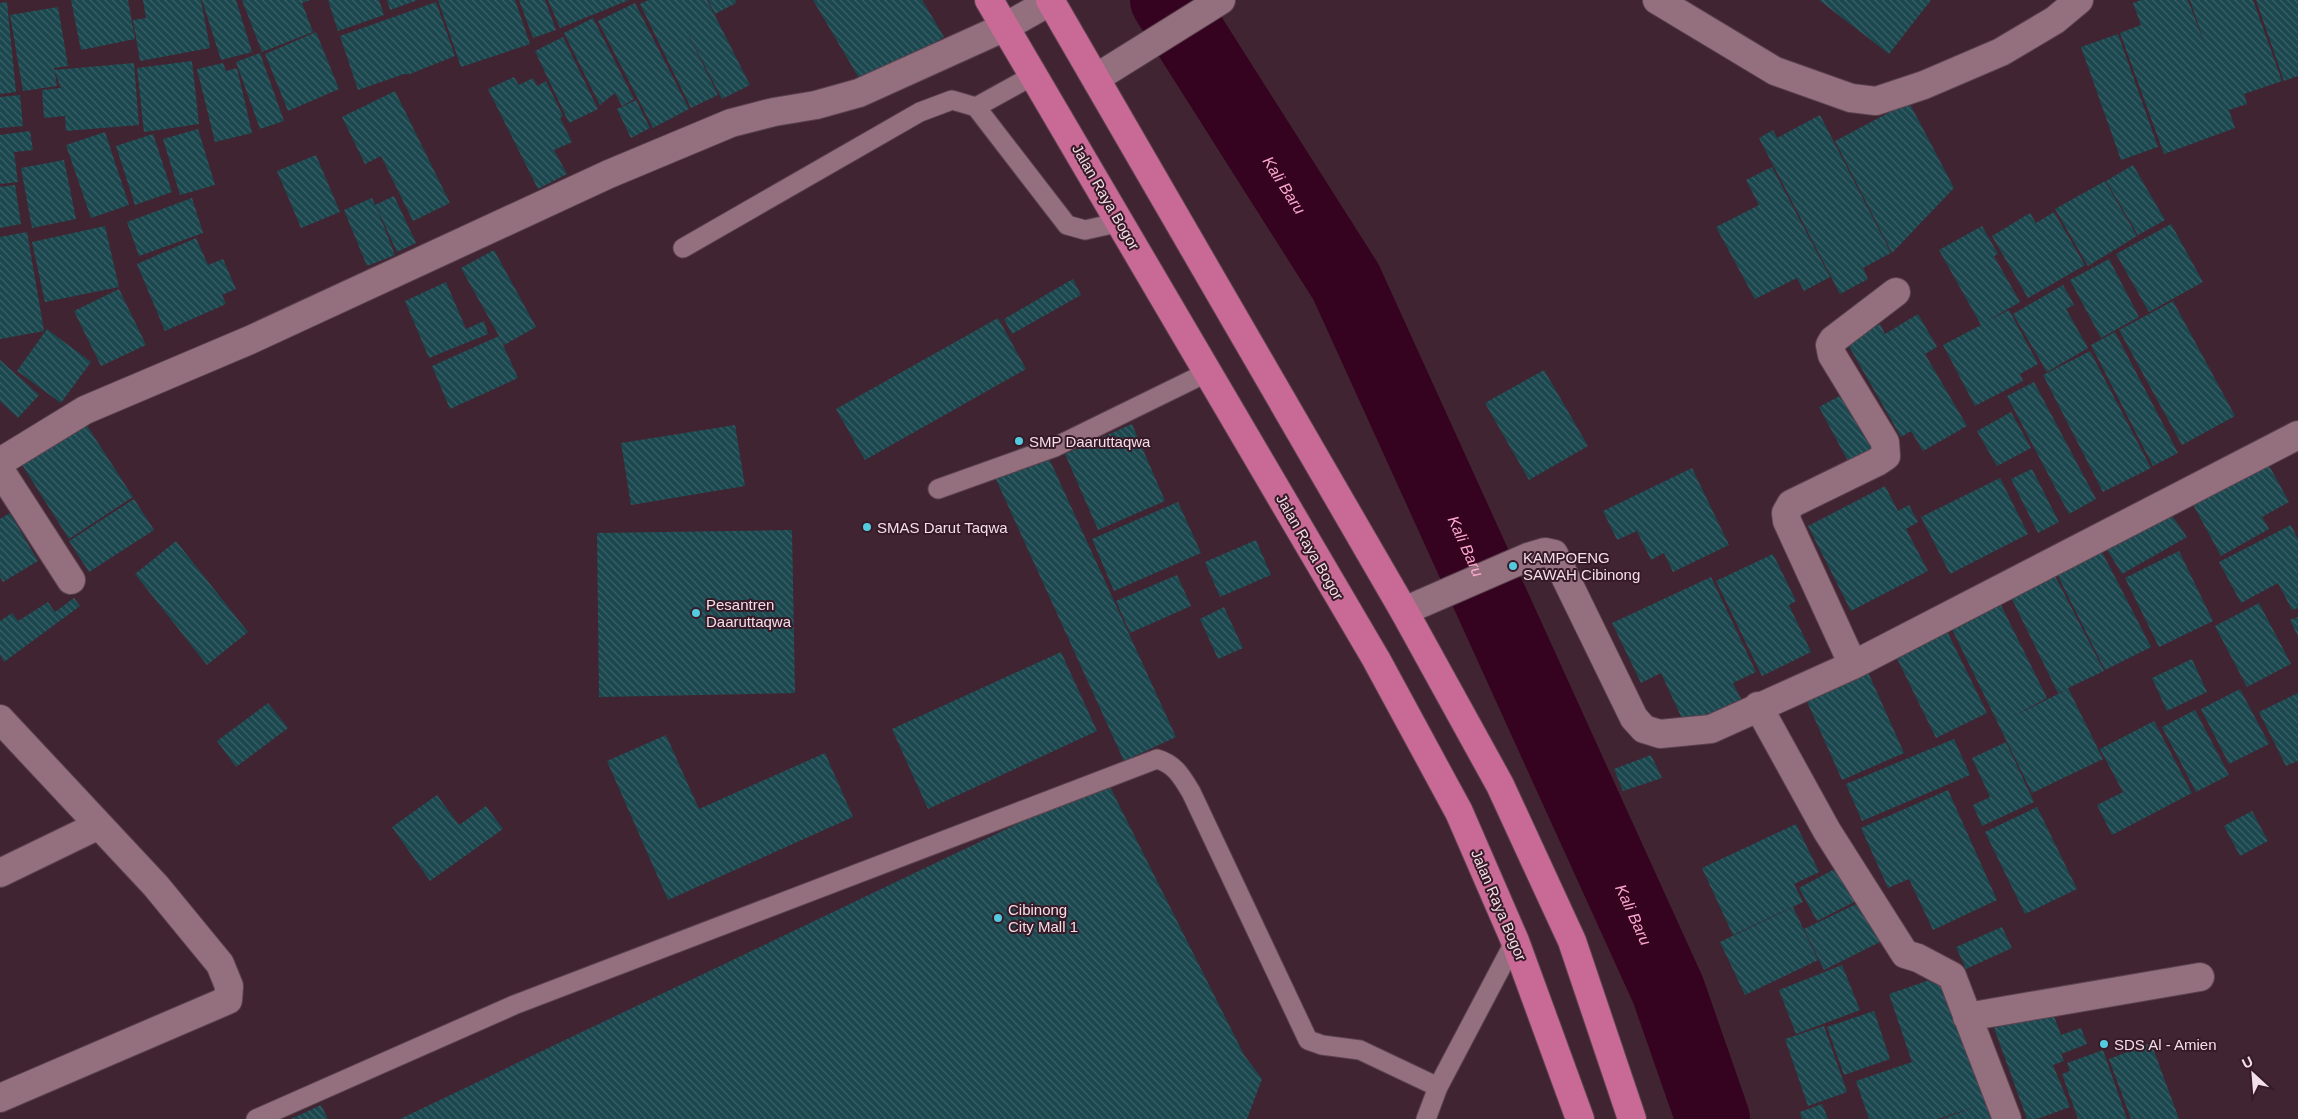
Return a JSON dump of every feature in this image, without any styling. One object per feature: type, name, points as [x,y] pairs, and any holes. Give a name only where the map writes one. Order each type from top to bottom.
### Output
[{"type":"highway","name":"Jalan Raya Bogor","points":[[989,0],[1376,659],[1459,812],[1516,941],[1580,1119]]},
{"type":"highway","points":[[1051,1],[1404,610],[1500,785],[1572,941],[1632,1119]]},
{"type":"street","points":[[1657,0],[1775,71],[1851,98],[1876,100],[1924,85],[2001,52],[2055,20],[2079,0]]},
{"type":"street","points":[[0,462],[85,410],[250,340],[664,150],[731,123],[859,93],[1005,27],[1051,1]]},
{"type":"street","points":[[1096,78],[1217,3]]},
{"type":"street","points":[[1853,665],[1787,522],[1786,513],[1791,504],[1886,456],[1885,442],[1832,355],[1830,345],[1833,340],[1896,292]]},
{"type":"street","points":[[1404,610],[1528,557],[1545,552],[1554,554],[1634,718],[1644,729],[1660,734],[1711,729],[1758,706],[1853,665],[2298,435]]},
{"type":"street","points":[[0,470],[71,580]]},
{"type":"street","points":[[1758,706],[1827,830],[1905,954],[1918,958],[1952,976],[2007,1119]]},
{"type":"street","points":[[0,719],[156,886],[220,964],[229,986],[228,1000],[0,1098]]},
{"type":"street","points":[[0,873],[99,825]]},
{"type":"street","points":[[1967,1017],[2200,977]]},
{"type":"lane","points":[[976,107],[1034,75]]},
{"type":"lane","points":[[683,248],[934,105],[952,100],[976,107],[1068,225],[1085,230],[1121,222]]},
{"type":"lane","points":[[938,489],[1055,447],[1208,372]]},
{"type":"lane","points":[[256,1119],[514,1005],[1157,759],[1168,762],[1178,772],[1191,792],[1308,1040],[1322,1045],[1360,1050],[1438,1087]]},
{"type":"lane","points":[[1426,1119],[1438,1087],[1516,941]]},
{"type":"building","points":[[71,0],[128,0],[135,39],[81,50]]},
{"type":"building","points":[[143,0],[201,0],[210,48],[140,61],[133,20],[146,18]]},
{"type":"building","points":[[202,0],[236,0],[252,52],[221,60]]},
{"type":"building","points":[[242,0],[310,0],[302,3],[313,32],[262,52]]},
{"type":"building","points":[[328,0],[379,0],[384,15],[338,31]]},
{"type":"building","points":[[387,0],[418,0],[390,10]]},
{"type":"building","points":[[438,0],[515,0],[530,44],[461,67]]},
{"type":"building","points":[[519,0],[545,0],[556,30],[533,38]]},
{"type":"building","points":[[548,0],[629,0],[560,28]]},
{"type":"building","points":[[648,0],[707,0],[750,85],[722,99],[684,26],[718,95],[691,108],[640,4]]},
{"type":"building","points":[[708,0],[735,0],[736,3],[715,14]]},
{"type":"building","points":[[813,0],[922,0],[944,37],[863,85]]},
{"type":"building","points":[[1819,0],[1931,0],[1889,54]]},
{"type":"building","points":[[2141,0],[2188,0],[2206,48],[2190,0],[2253,0],[2282,81],[2244,94],[2247,104],[2229,110],[2235,128],[2164,154],[2120,33],[2141,25],[2133,3]]},
{"type":"building","points":[[2256,0],[2298,0],[2298,76],[2284,81]]},
{"type":"building","points":[[7,2],[16,92],[0,94],[0,3]]},
{"type":"building","points":[[436,2],[455,56],[410,74],[404,74],[358,90],[340,36]]},
{"type":"building","points":[[635,3],[689,109],[653,128],[598,21]]},
{"type":"building","points":[[58,7],[68,66],[54,68],[57,86],[23,91],[10,15]]},
{"type":"building","points":[[593,18],[634,99],[622,106],[615,93],[600,105],[564,33]]},
{"type":"building","points":[[316,32],[339,89],[288,111],[265,54]]},
{"type":"building","points":[[2118,34],[2158,147],[2121,160],[2081,47]]},
{"type":"building","points":[[563,37],[598,109],[569,123],[535,51]]},
{"type":"building","points":[[260,53],[284,121],[260,129],[236,62]]},
{"type":"building","points":[[192,61],[199,124],[144,132],[137,68]]},
{"type":"building","points":[[134,63],[139,125],[66,131],[65,116],[44,118],[42,90],[61,88],[54,70]]},
{"type":"building","points":[[223,63],[226,71],[237,68],[252,133],[215,142],[197,69]]},
{"type":"building","points":[[514,77],[519,85],[533,78],[537,86],[546,81],[563,116],[560,118],[572,142],[554,150],[567,174],[538,189],[488,89]]},
{"type":"building","points":[[395,91],[450,203],[413,221],[381,156],[365,164],[342,117]]},
{"type":"building","points":[[20,95],[23,126],[0,128],[0,97]]},
{"type":"building","points":[[636,100],[650,128],[631,138],[617,109]]},
{"type":"building","points":[[1909,102],[1954,188],[1892,253],[1835,141]]},
{"type":"building","points":[[1820,115],[1891,253],[1863,268],[1868,279],[1840,294],[1759,138],[1773,130],[1777,138]]},
{"type":"building","points":[[198,129],[215,185],[180,195],[163,139]]},
{"type":"building","points":[[30,131],[33,150],[14,152],[18,182],[0,184],[0,135]]},
{"type":"building","points":[[105,132],[129,205],[91,218],[66,145]]},
{"type":"building","points":[[153,134],[172,192],[135,205],[116,146]]},
{"type":"building","points":[[316,155],[340,212],[301,228],[277,171]]},
{"type":"building","points":[[64,160],[76,219],[32,228],[21,168]]},
{"type":"building","points":[[2133,165],[2165,220],[2138,235],[2106,181]]},
{"type":"building","points":[[1772,167],[1830,277],[1804,291],[1797,278],[1755,299],[1716,227],[1759,205],[1746,180]]},
{"type":"building","points":[[2105,181],[2137,236],[2088,266],[2055,209]]},
{"type":"building","points":[[15,185],[21,224],[0,228],[0,187]]},
{"type":"building","points":[[394,196],[416,243],[397,252],[376,206],[395,255],[367,266],[344,210],[372,198],[375,205]]},
{"type":"building","points":[[192,198],[203,233],[139,256],[127,222]]},
{"type":"building","points":[[2054,212],[2085,265],[2028,298],[1992,236],[2030,213],[2036,223]]},
{"type":"building","points":[[2171,224],[2203,282],[2149,312],[2116,254]]},
{"type":"building","points":[[105,226],[119,287],[45,302],[32,242]]},
{"type":"building","points":[[1982,226],[1998,254],[1994,256],[2020,302],[1987,321],[2009,310],[2038,364],[2020,374],[2023,381],[1975,406],[1943,345],[1981,325],[1939,250]]},
{"type":"building","points":[[27,232],[44,331],[0,339],[0,237]]},
{"type":"building","points":[[196,238],[208,265],[223,259],[236,289],[222,295],[226,304],[165,331],[137,264]]},
{"type":"building","points":[[494,250],[536,327],[504,345],[500,338],[518,378],[450,409],[432,366],[499,336],[461,268]]},
{"type":"building","points":[[2109,259],[2139,317],[2101,338],[2070,280]]},
{"type":"building","points":[[1073,279],[1081,295],[1012,334],[1004,319]]},
{"type":"building","points":[[446,282],[466,329],[484,321],[488,334],[429,358],[405,301]]},
{"type":"building","points":[[2063,285],[2074,305],[2066,309],[2088,348],[2047,372],[2013,314]]},
{"type":"building","points":[[119,289],[146,345],[101,366],[74,311]]},
{"type":"building","points":[[2173,301],[2235,416],[2182,445],[2119,330]]},
{"type":"building","points":[[1918,314],[1937,347],[1925,354],[1967,426],[1923,451],[1911,431],[1901,437],[1847,343],[1880,324],[1885,334]]},
{"type":"building","points":[[998,318],[1026,369],[865,460],[836,409]]},
{"type":"building","points":[[47,329],[91,362],[61,403],[17,371]]},
{"type":"building","points":[[2115,332],[2178,453],[2153,466],[2091,345]]},
{"type":"building","points":[[2090,351],[2151,468],[2103,492],[2043,375]]},
{"type":"building","points":[[0,360],[39,395],[18,418],[0,401]]},
{"type":"building","points":[[1544,370],[1588,446],[1529,480],[1485,403]]},
{"type":"building","points":[[2034,382],[2096,499],[2069,514],[2007,396]]},
{"type":"building","points":[[1847,392],[1877,449],[1849,463],[1819,407]]},
{"type":"building","points":[[2011,412],[2031,448],[1997,466],[1977,431]]},
{"type":"building","points":[[82,418],[133,497],[69,539],[19,460]]},
{"type":"building","points":[[1132,424],[1165,501],[1098,530],[1065,454]]},
{"type":"building","points":[[735,425],[745,486],[631,505],[621,443]]},
{"type":"building","points":[[1047,454],[1176,737],[1124,761],[995,477]]},
{"type":"building","points":[[2265,458],[2289,502],[2262,517],[2269,529],[2221,556],[2190,499]]},
{"type":"building","points":[[1692,468],[1729,545],[1673,572],[1664,553],[1651,560],[1637,531],[1617,540],[1603,511]]},
{"type":"building","points":[[2032,469],[2059,522],[2038,533],[2011,479]]},
{"type":"building","points":[[2000,478],[2028,534],[1950,574],[1921,517]]},
{"type":"building","points":[[1885,486],[1898,511],[1909,505],[1918,522],[1906,529],[1928,571],[1851,611],[1808,526]]},
{"type":"building","points":[[134,499],[154,530],[89,572],[69,541]]},
{"type":"building","points":[[1178,502],[1201,553],[1114,591],[1092,539]]},
{"type":"building","points":[[2164,505],[2187,537],[2122,574],[2101,540]]},
{"type":"building","points":[[10,513],[38,561],[3,582],[0,577],[0,519]]},
{"type":"building","points":[[2291,525],[2298,539],[2298,608],[2292,610],[2278,583],[2241,603],[2219,562]]},
{"type":"building","name":"Pesantren Daaruttaqwa","points":[[792,530],[795,693],[599,697],[597,533]]},
{"type":"building","points":[[1256,540],[1271,575],[1220,597],[1205,562]]},
{"type":"building","points":[[176,541],[248,632],[207,665],[135,574]]},
{"type":"building","points":[[2098,544],[2151,647],[2105,670],[2053,566]]},
{"type":"building","points":[[2179,551],[2213,621],[2159,647],[2125,578]]},
{"type":"building","points":[[1773,554],[1796,601],[1789,605],[1811,652],[1762,676],[1716,581]]},
{"type":"building","points":[[2050,566],[2104,671],[2068,688],[2103,759],[2032,793],[1947,619],[1996,595],[2047,698],[2014,716],[2066,690],[2058,693],[2006,587]]},
{"type":"building","points":[[1177,575],[1191,606],[1130,633],[1116,601]]},
{"type":"building","points":[[1711,577],[1756,672],[1733,683],[1741,699],[1685,725],[1661,673],[1641,683],[1612,623]]},
{"type":"building","points":[[74,598],[80,606],[4,662],[0,655],[0,621],[12,613],[18,621],[48,602],[55,612]]},
{"type":"building","points":[[2259,603],[2291,664],[2247,687],[2215,626]]},
{"type":"building","points":[[1224,607],[1243,648],[1218,659],[1200,619]]},
{"type":"building","points":[[2298,617],[2298,636],[2290,620]]},
{"type":"building","points":[[1942,621],[1987,713],[1936,738],[1891,646]]},
{"type":"building","points":[[1061,652],[1097,731],[928,809],[892,729]]},
{"type":"building","points":[[2192,659],[2207,692],[2167,711],[2152,678]]},
{"type":"building","points":[[1867,670],[1904,753],[1842,780],[1805,697]]},
{"type":"building","points":[[2240,689],[2269,744],[2229,764],[2201,709]]},
{"type":"building","points":[[2298,693],[2298,761],[2286,766],[2259,712]]},
{"type":"building","points":[[268,703],[288,728],[236,767],[217,741]]},
{"type":"building","points":[[2195,710],[2229,775],[2196,792],[2162,727]]},
{"type":"building","points":[[2154,721],[2192,793],[2112,835],[2097,805],[2123,792],[2100,749]]},
{"type":"building","points":[[666,735],[699,809],[825,753],[853,817],[668,900],[607,761]]},
{"type":"building","points":[[1954,739],[1970,775],[1862,821],[1846,784]]},
{"type":"building","points":[[2006,742],[2034,802],[1982,826],[1973,805],[1990,797],[1972,758]]},
{"type":"building","points":[[1651,755],[1662,778],[1623,791],[1614,769]]},
{"type":"building","name":"Cibinong City Mall 1","points":[[1107,781],[1244,1055],[1262,1079],[1247,1119],[400,1119]]},
{"type":"building","points":[[1948,790],[1997,900],[1933,930],[1909,879],[1888,888],[1861,828]]},
{"type":"building","points":[[437,795],[459,825],[486,806],[503,829],[430,881],[392,827]]},
{"type":"building","points":[[2037,807],[2077,889],[2025,914],[1985,832]]},
{"type":"building","points":[[2252,811],[2268,841],[2240,856],[2224,826]]},
{"type":"building","points":[[1796,824],[1819,872],[1794,884],[1803,902],[1733,935],[1702,868]]},
{"type":"building","points":[[1844,864],[1862,898],[1817,921],[1799,888]]},
{"type":"building","points":[[1869,898],[1888,938],[1824,970],[1804,929]]},
{"type":"building","points":[[1793,907],[1818,960],[1745,995],[1720,942]]},
{"type":"building","points":[[2002,927],[2012,948],[1966,969],[1956,947]]},
{"type":"building","points":[[1842,965],[1860,1010],[1796,1034],[1779,990]]},
{"type":"building","points":[[1947,974],[1996,1119],[1942,1119],[1977,1106],[1938,1119],[1869,1119],[1856,1081],[1912,1062],[1889,994]]},
{"type":"building","points":[[2051,1008],[2061,1035],[2081,1028],[2087,1044],[2061,1054],[2064,1061],[2053,1065],[2070,1107],[2037,1119],[2027,1119],[1994,1028]]},
{"type":"building","points":[[1874,1011],[1890,1059],[1844,1075],[1827,1027]]},
{"type":"building","points":[[1824,1026],[1847,1092],[1808,1106],[1785,1039]]},
{"type":"building","points":[[2151,1043],[2179,1119],[2131,1119],[2109,1059]]},
{"type":"building","points":[[2103,1050],[2127,1119],[2078,1119],[2062,1074],[2070,1071],[2067,1063]]},
{"type":"building","points":[[1822,1104],[1828,1119],[1802,1119],[1800,1112]]},
{"type":"building","points":[[321,1105],[328,1119],[291,1119]]},
{"type":"waterway","name":"Kali Baru","points":[[1167,0],[1346,282],[1668,990],[1713,1119]]},
{"type":"place","name":"SMP Daaruttaqwa","points":[[1019,441]]},
{"type":"place","name":"SMAS Darut Taqwa","points":[[867,527]]},
{"type":"place","name":"KAMPOENG SAWAH Cibinong","points":[[1513,566]]},
{"type":"place","name":"Pesantren Daaruttaqwa","points":[[696,613]]},
{"type":"place","name":"Cibinong City Mall 1","points":[[998,918]]},
{"type":"place","name":"SDS Al - Amien","points":[[2104,1044]]}]
